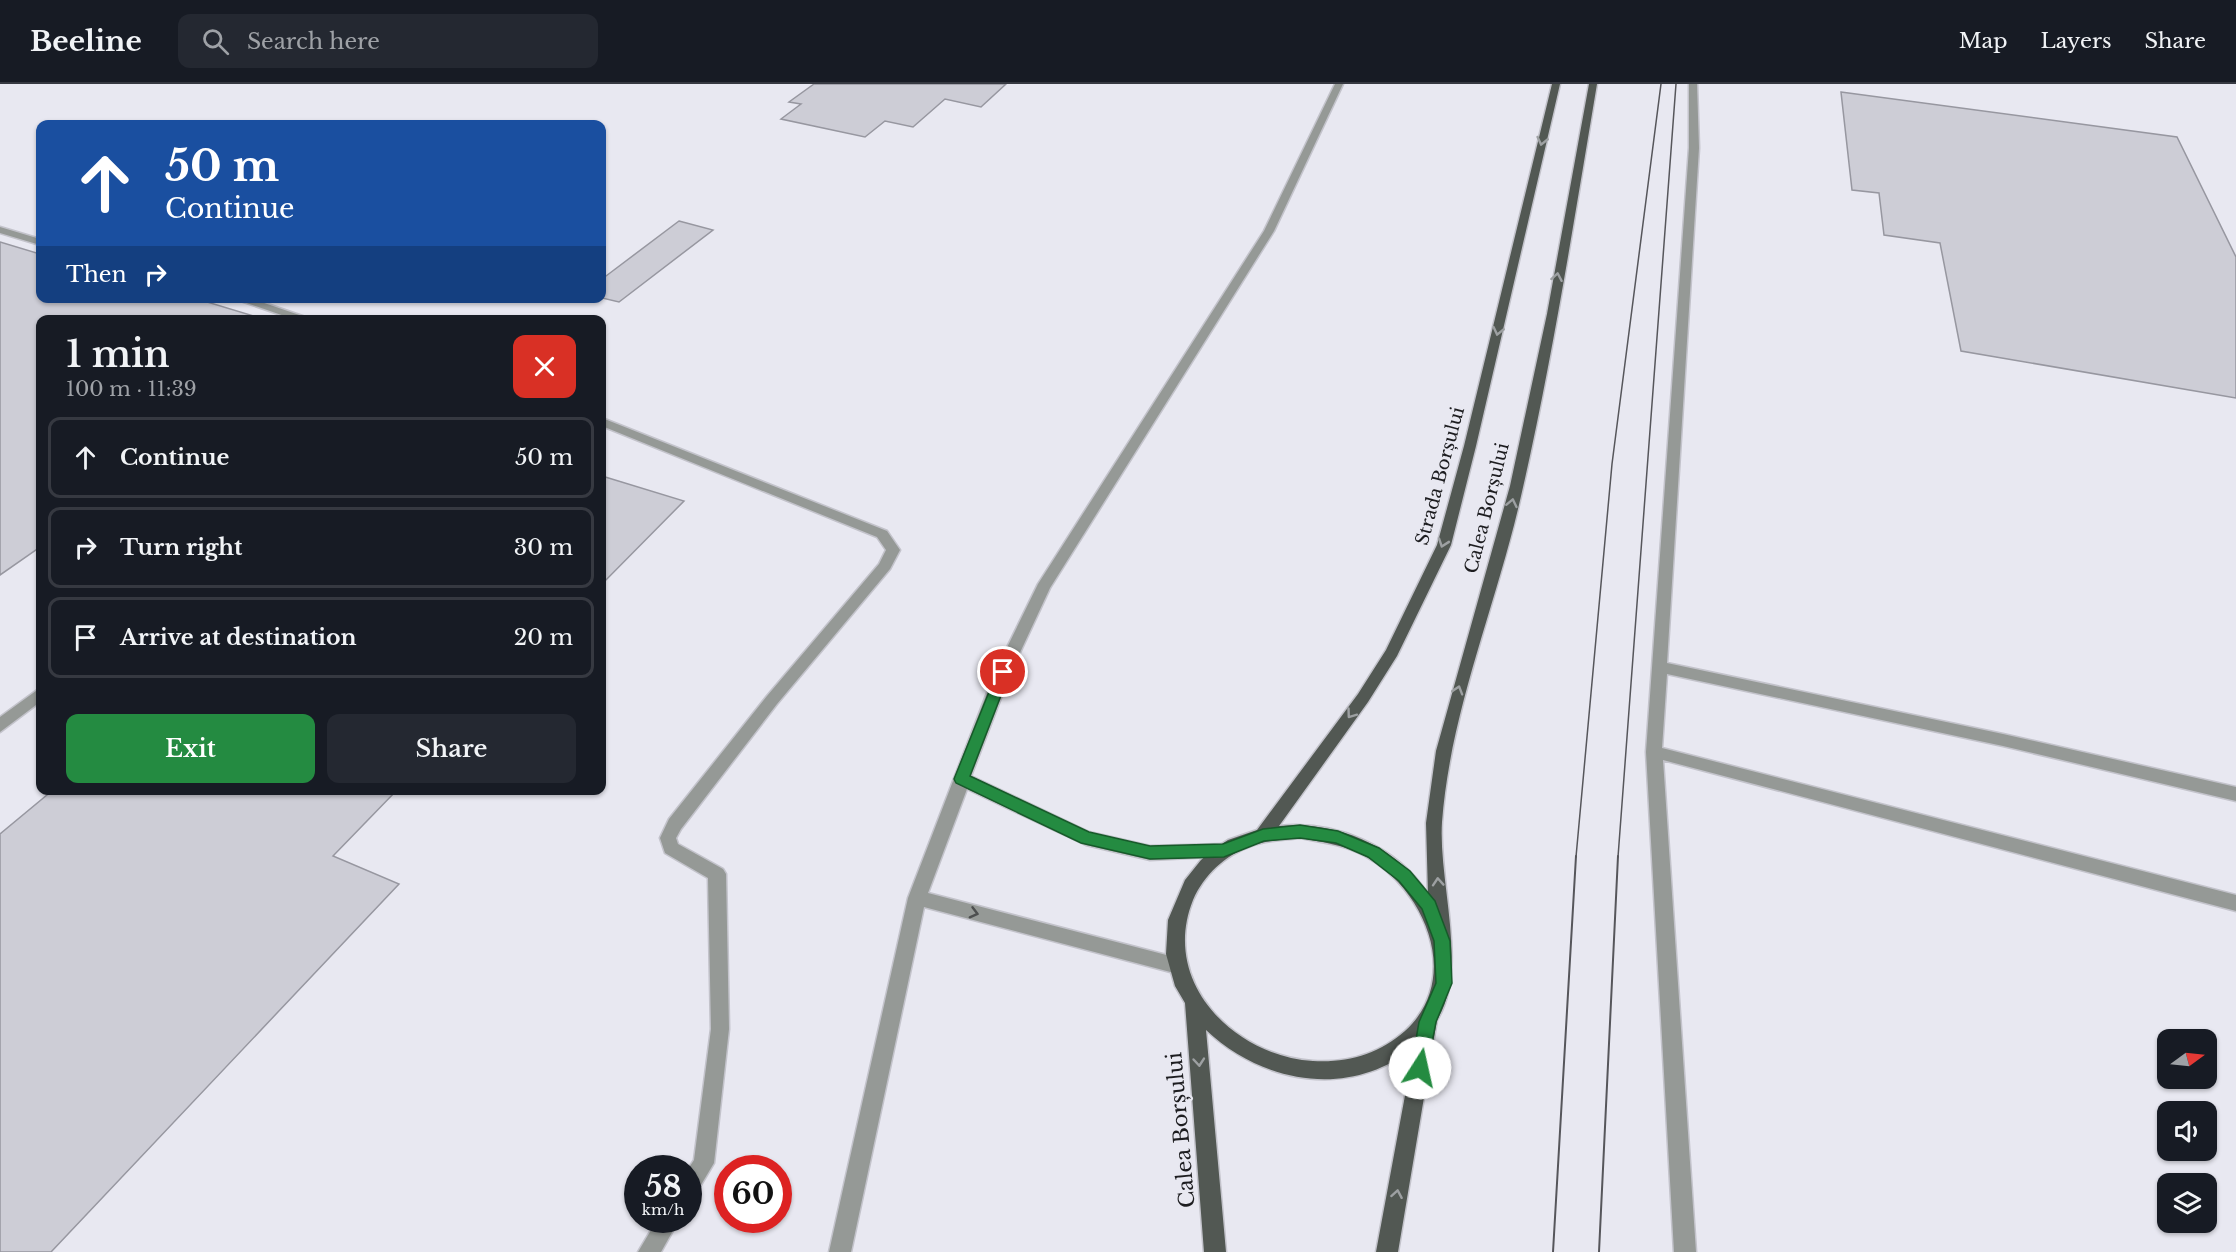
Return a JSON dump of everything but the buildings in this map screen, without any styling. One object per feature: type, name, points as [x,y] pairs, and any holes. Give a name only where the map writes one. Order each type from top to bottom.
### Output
[{"type":"main road","name":"Strada Borșului","points":[[1263,835],[1363,698],[1392,652],[1444,545],[1470,446],[1556,84]]},
{"type":"main road","name":"Calea Borșului","points":[[1387,1252],[1428,1022],[1444,983],[1433,825],[1440,765],[1455,700],[1503,543],[1535,396],[1593,84]]},
{"type":"main road","name":"Calea Borșului","points":[[1215,1252],[1194,1004],[1178,966],[1175,931],[1182,900],[1199,872],[1224,851],[1263,835],[1300,831],[1338,837],[1374,853],[1405,876],[1429,906],[1442,941]]},
{"type":"main road","name":"Calea Borșului","points":[[1194,1004],[1224,1037],[1265,1062],[1311,1072],[1358,1068],[1368,1064],[1398,1051],[1428,1022]]},
{"type":"street","points":[[840,1252],[917,898],[1003,672],[1043,587],[1269,231],[1339,84]]},
{"type":"street","points":[[1685,1252],[1654,752],[1694,148],[1693,84]]},
{"type":"street","points":[[0,230],[36,241]]},
{"type":"street","points":[[253,303],[293,315]]},
{"type":"street","points":[[606,424],[882,534],[892,550],[885,566],[772,700],[675,824],[668,838],[671,848],[717,874],[720,1029],[702,1166]]},
{"type":"street","points":[[1659,667],[1991,737],[2236,794]]},
{"type":"street","points":[[0,726],[36,697]]},
{"type":"street","points":[[1654,752],[2236,903]]},
{"type":"street","points":[[962,779],[1086,838],[1150,853],[1224,851]]},
{"type":"street","points":[[917,898],[1178,966]]},
{"type":"street","points":[[649,1252],[661,1233]]},
{"type":"tram line","points":[[1576,857],[1612,464],[1661,84]]},
{"type":"tram line","points":[[1618,857],[1676,84]]},
{"type":"tram line","points":[[1553,1252],[1576,856]]},
{"type":"tram line","points":[[1599,1252],[1618,856]]},
{"type":"route","points":[[1003,672],[962,779],[1086,838],[1150,853],[1224,851],[1263,835],[1300,831],[1338,837],[1374,853],[1405,876],[1429,906],[1442,941],[1444,983],[1428,1022],[1420,1068]]}]
